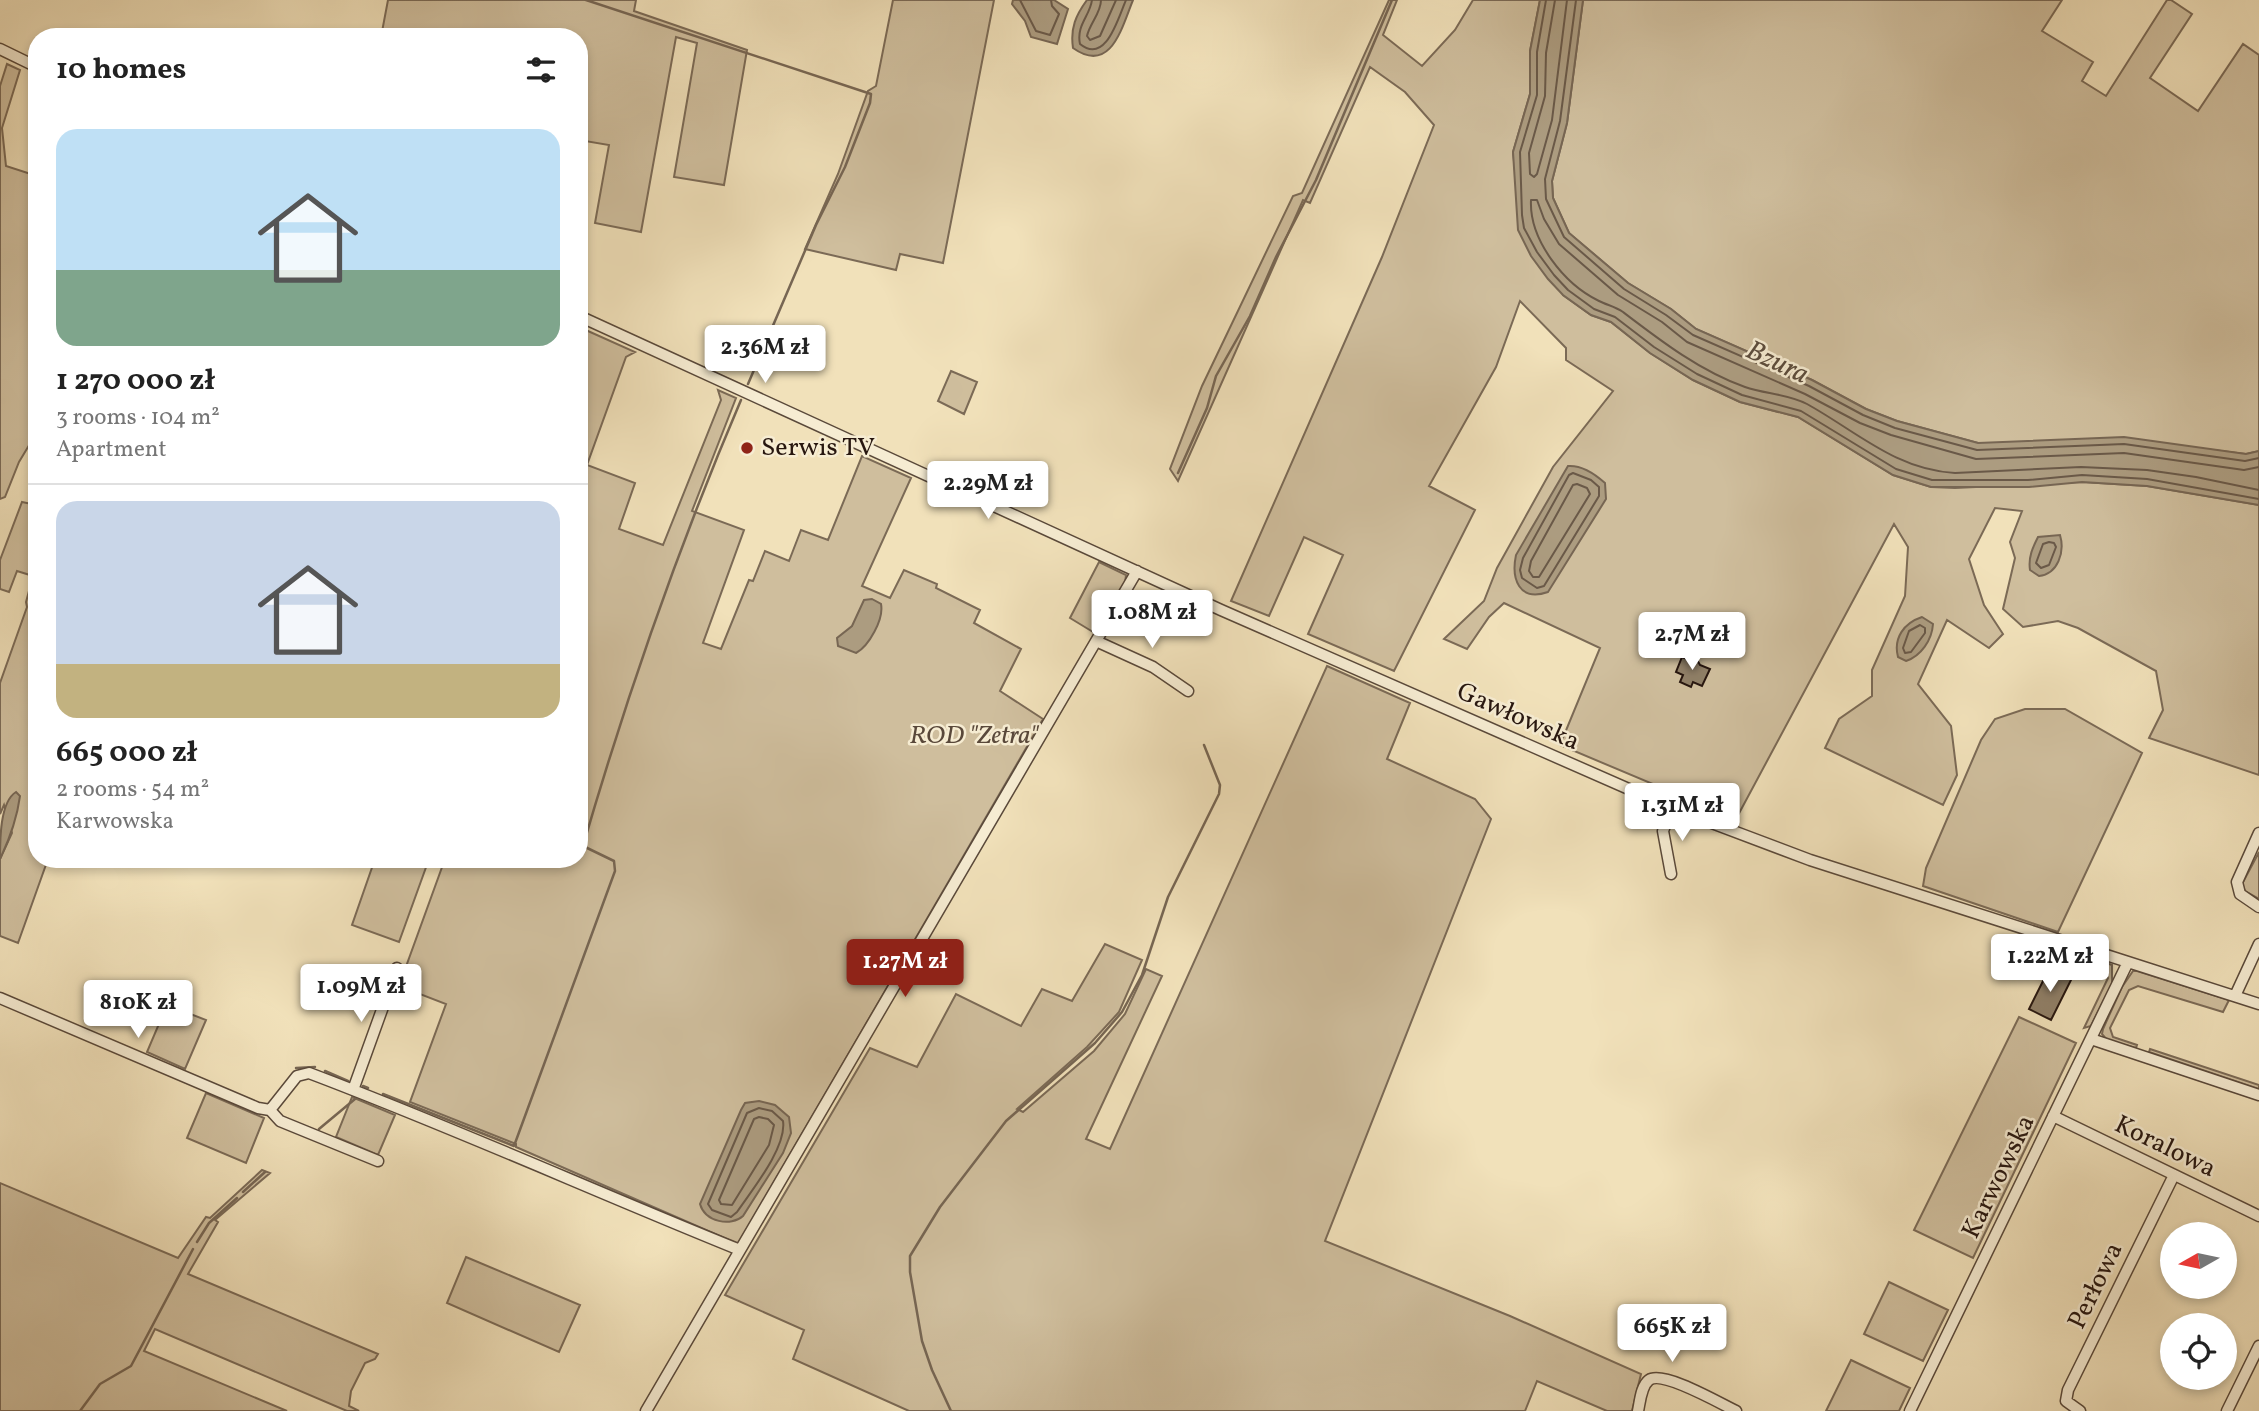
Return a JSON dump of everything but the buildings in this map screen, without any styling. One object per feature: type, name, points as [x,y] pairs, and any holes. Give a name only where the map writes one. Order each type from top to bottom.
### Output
[{"type":"street","points":[[0,50],[28,63]]},
{"type":"street","name":"Gawłowska","points":[[588,320],[1049,532],[1672,807],[1810,860],[2259,1004]]},
{"type":"street","points":[[646,1411],[1137,571]]},
{"type":"street","points":[[1096,641],[1153,667],[1188,691]]},
{"type":"street","points":[[1671,874],[1664,831],[1672,807]]},
{"type":"street","points":[[2259,833],[2236,881],[2240,894],[2259,908]]},
{"type":"street","points":[[2235,996],[2259,943]]},
{"type":"street","name":"Karwowska","points":[[1910,1411],[2128,962]]},
{"type":"street","points":[[353,1090],[397,968]]},
{"type":"street","points":[[0,998],[258,1108],[270,1110],[280,1121],[378,1161]]},
{"type":"street","points":[[2091,1039],[2259,1095]]},
{"type":"street","points":[[270,1110],[289,1084],[303,1073],[353,1090],[740,1250]]},
{"type":"street","name":"Koralowa","points":[[2053,1116],[2259,1216]]},
{"type":"street","name":"Perłowa","points":[[2080,1411],[2067,1401],[2068,1390],[2174,1175]]},
{"type":"street","points":[[2227,1411],[2259,1346]]},
{"type":"street","points":[[1638,1411],[1645,1385],[1658,1377],[1671,1380],[1736,1411]]},
{"type":"green space","points":[[388,0],[636,0],[634,11],[747,50],[724,185],[674,177],[697,43],[676,37],[641,232],[595,223],[609,145],[588,142],[588,28],[383,28]]},
{"type":"green space","points":[[893,0],[994,0],[943,263],[900,254],[896,270],[805,249],[838,174],[868,91],[876,86]]},
{"type":"green space","points":[[1389,0],[1397,0],[1383,35],[1422,66],[1455,30],[1473,0],[1540,0],[1530,51],[1530,94],[1513,152],[1515,170],[1563,295],[1591,315],[1611,322],[1650,353],[1693,380],[1740,402],[1798,417],[1893,475],[1931,487],[2082,482],[2147,486],[2259,505],[2259,775],[2149,738],[2163,710],[2156,671],[2078,628],[2058,621],[2023,627],[2003,609],[2015,558],[2010,542],[2022,511],[1995,508],[1969,559],[1984,605],[2003,634],[1989,648],[1947,620],[1918,684],[1951,726],[1957,775],[1943,805],[1825,748],[1839,719],[1872,696],[1872,670],[1905,596],[1908,547],[1894,524],[1736,819],[1560,745],[1600,648],[1504,603],[1489,617],[1467,649],[1444,639],[1484,601],[1497,568],[1553,467],[1613,391],[1566,360],[1566,348],[1520,301],[1496,367],[1429,486],[1475,510],[1394,671],[1308,634],[1343,555],[1304,537],[1269,616],[1231,601],[1382,257],[1434,125],[1405,92],[1370,67],[1310,203],[1303,200],[1178,481],[1170,469],[1202,386],[1293,196],[1302,193]]},
{"type":"green space","points":[[1583,0],[2062,0],[2042,31],[2093,62],[2082,81],[2106,96],[2167,0],[2171,0],[2192,14],[2150,78],[2198,111],[2243,44],[2259,55],[2259,451],[2246,454],[2188,447],[1978,443],[1897,421],[1866,409],[1812,380],[1696,329],[1671,309],[1628,283],[1569,233],[1553,198],[1552,181],[1567,123]]},
{"type":"green space","points":[[7,64],[20,70],[2,128],[6,166],[28,173],[28,447],[5,497],[0,499],[0,86]]},
{"type":"green space","points":[[588,331],[635,352],[626,357],[588,462]]},
{"type":"green space","points":[[951,371],[977,382],[964,414],[938,401]]},
{"type":"green space","name":"ROD \"Zetra\"","points":[[718,390],[736,398],[692,511],[744,530],[703,643],[721,649],[749,580],[753,581],[765,551],[789,561],[801,530],[828,540],[862,456],[911,478],[862,586],[890,598],[904,570],[937,584],[936,588],[980,610],[974,623],[1021,649],[1000,691],[1043,719],[738,1244],[516,1147],[516,1144],[410,1102],[446,1004],[399,986],[442,868],[588,868],[588,465],[635,483],[619,529],[663,545],[721,400]]},
{"type":"green space","points":[[22,502],[28,503],[28,574],[17,571],[9,592],[0,589],[0,560]]},
{"type":"green space","points":[[1099,562],[1126,575],[1125,583],[1093,632],[1070,618]]},
{"type":"green space","points":[[28,595],[28,868],[45,868],[18,943],[0,936],[0,859],[12,833],[4,805],[0,814],[0,683],[27,607]]},
{"type":"green space","points":[[1327,666],[1410,703],[1387,759],[1475,799],[1491,819],[1325,1241],[1510,1316],[1641,1374],[1632,1411],[1607,1411],[1537,1381],[1525,1411],[909,1411],[793,1359],[804,1330],[725,1295],[870,1048],[917,1067],[956,994],[1021,1026],[1042,989],[1072,1001],[1105,944],[1142,960],[1119,1012],[1087,1047],[1017,1109],[1023,1112],[1094,1051],[1125,1014],[1146,969],[1162,976],[1086,1139],[1110,1149]]},
{"type":"green space","points":[[2025,709],[2065,709],[2142,753],[2058,932],[1923,886],[1926,868],[1981,740],[1995,719]]},
{"type":"green space","points":[[2259,852],[2259,899],[2245,891],[2242,884]]},
{"type":"green space","points":[[372,868],[426,868],[399,942],[352,925]]},
{"type":"green space","points":[[2062,948],[2112,965],[2112,984],[2091,1026],[2084,1028],[2108,978],[2103,969],[2061,955]]},
{"type":"green space","points":[[2133,971],[2229,1000],[2223,1012],[2138,986],[2129,990],[2110,1028],[2113,1037],[2137,1045],[2136,1048],[2107,1040],[2102,1034],[2103,1029],[2122,987]]},
{"type":"green space","points":[[167,1005],[206,1020],[185,1069],[147,1052]]},
{"type":"green space","points":[[2019,1017],[2076,1043],[1973,1258],[1914,1230]]},
{"type":"green space","points":[[2150,1049],[2259,1085],[2259,1089],[2149,1052]]},
{"type":"green space","points":[[206,1093],[264,1118],[246,1163],[187,1138]]},
{"type":"green space","points":[[352,1097],[395,1115],[378,1155],[336,1137]]},
{"type":"green space","points":[[262,1170],[270,1173],[215,1220],[218,1222],[188,1274],[378,1354],[375,1359],[365,1363],[351,1391],[349,1406],[359,1411],[347,1411],[155,1329],[144,1351],[287,1411],[0,1411],[0,1183],[178,1258],[206,1217],[210,1218]]},
{"type":"green space","points":[[466,1257],[580,1305],[559,1352],[447,1303]]},
{"type":"green space","points":[[1889,1282],[1948,1310],[1923,1361],[1864,1334]]},
{"type":"green space","points":[[1851,1360],[1910,1388],[1899,1411],[1826,1411]]},
{"type":"water","points":[[1013,0],[1054,0],[1068,9],[1057,44],[1031,37],[1025,21],[1012,4]]},
{"type":"water","points":[[1087,0],[1133,0],[1113,44],[1106,52],[1097,56],[1086,55],[1073,48],[1075,22]]},
{"type":"water","points":[[1540,0],[1583,0],[1567,123],[1552,181],[1553,198],[1569,233],[1628,283],[1671,309],[1696,329],[1812,380],[1866,409],[1897,421],[1978,443],[2124,437],[2246,454],[2259,451],[2259,505],[2147,486],[2082,482],[2029,487],[1931,487],[1893,475],[1798,417],[1740,402],[1693,380],[1650,353],[1611,322],[1591,315],[1563,295],[1548,279],[1531,256],[1518,230],[1513,152],[1530,94],[1530,51]]},
{"type":"water","points":[[1568,466],[1578,467],[1597,476],[1605,483],[1606,499],[1548,592],[1530,594],[1519,586],[1516,580],[1516,555]]},
{"type":"water","points":[[2060,535],[2061,555],[2055,567],[2039,576],[2030,570],[2030,556],[2038,537]]},
{"type":"water","points":[[872,599],[881,604],[881,610],[878,624],[870,638],[856,653],[838,646],[837,638],[852,626],[864,600]]},
{"type":"water","points":[[1922,617],[1933,624],[1930,636],[1925,647],[1906,661],[1898,657],[1897,644],[1901,632]]},
{"type":"water","points":[[16,792],[20,796],[17,813],[0,859],[4,812]]},
{"type":"water","points":[[759,1101],[775,1105],[789,1117],[791,1133],[783,1153],[743,1216],[725,1222],[713,1219],[700,1204],[745,1103]]},
{"type":"waterway","points":[[586,0],[871,94],[845,167],[816,225],[748,384]]},
{"type":"waterway","points":[[1178,473],[1207,408],[1216,376],[1250,316],[1276,257],[1316,180],[1392,0]]},
{"type":"waterway","points":[[588,829],[675,565],[741,400]]},
{"type":"waterway","points":[[951,1411],[922,1341],[910,1272],[910,1256],[940,1207],[1006,1121],[1095,1043],[1122,1012],[1142,975],[1168,897],[1219,794],[1220,785],[1204,745]]},
{"type":"waterway","points":[[383,1094],[514,1146],[615,871],[614,861],[588,848]]},
{"type":"waterway","points":[[296,1068],[315,1067]]},
{"type":"waterway","points":[[325,1071],[348,1081]]},
{"type":"waterway","points":[[363,1086],[368,1088]]},
{"type":"waterway","points":[[319,1129],[355,1099]]},
{"type":"waterway","points":[[243,1192],[265,1172]]},
{"type":"waterway","points":[[197,1242],[209,1223],[237,1198]]},
{"type":"waterway","points":[[80,1411],[100,1384],[131,1366],[193,1249]]},
{"type":"place","name":"Serwis TV","points":[[747,448]]},
{"type":"water label","name":"Bzura","points":[[1777,363]]}]
